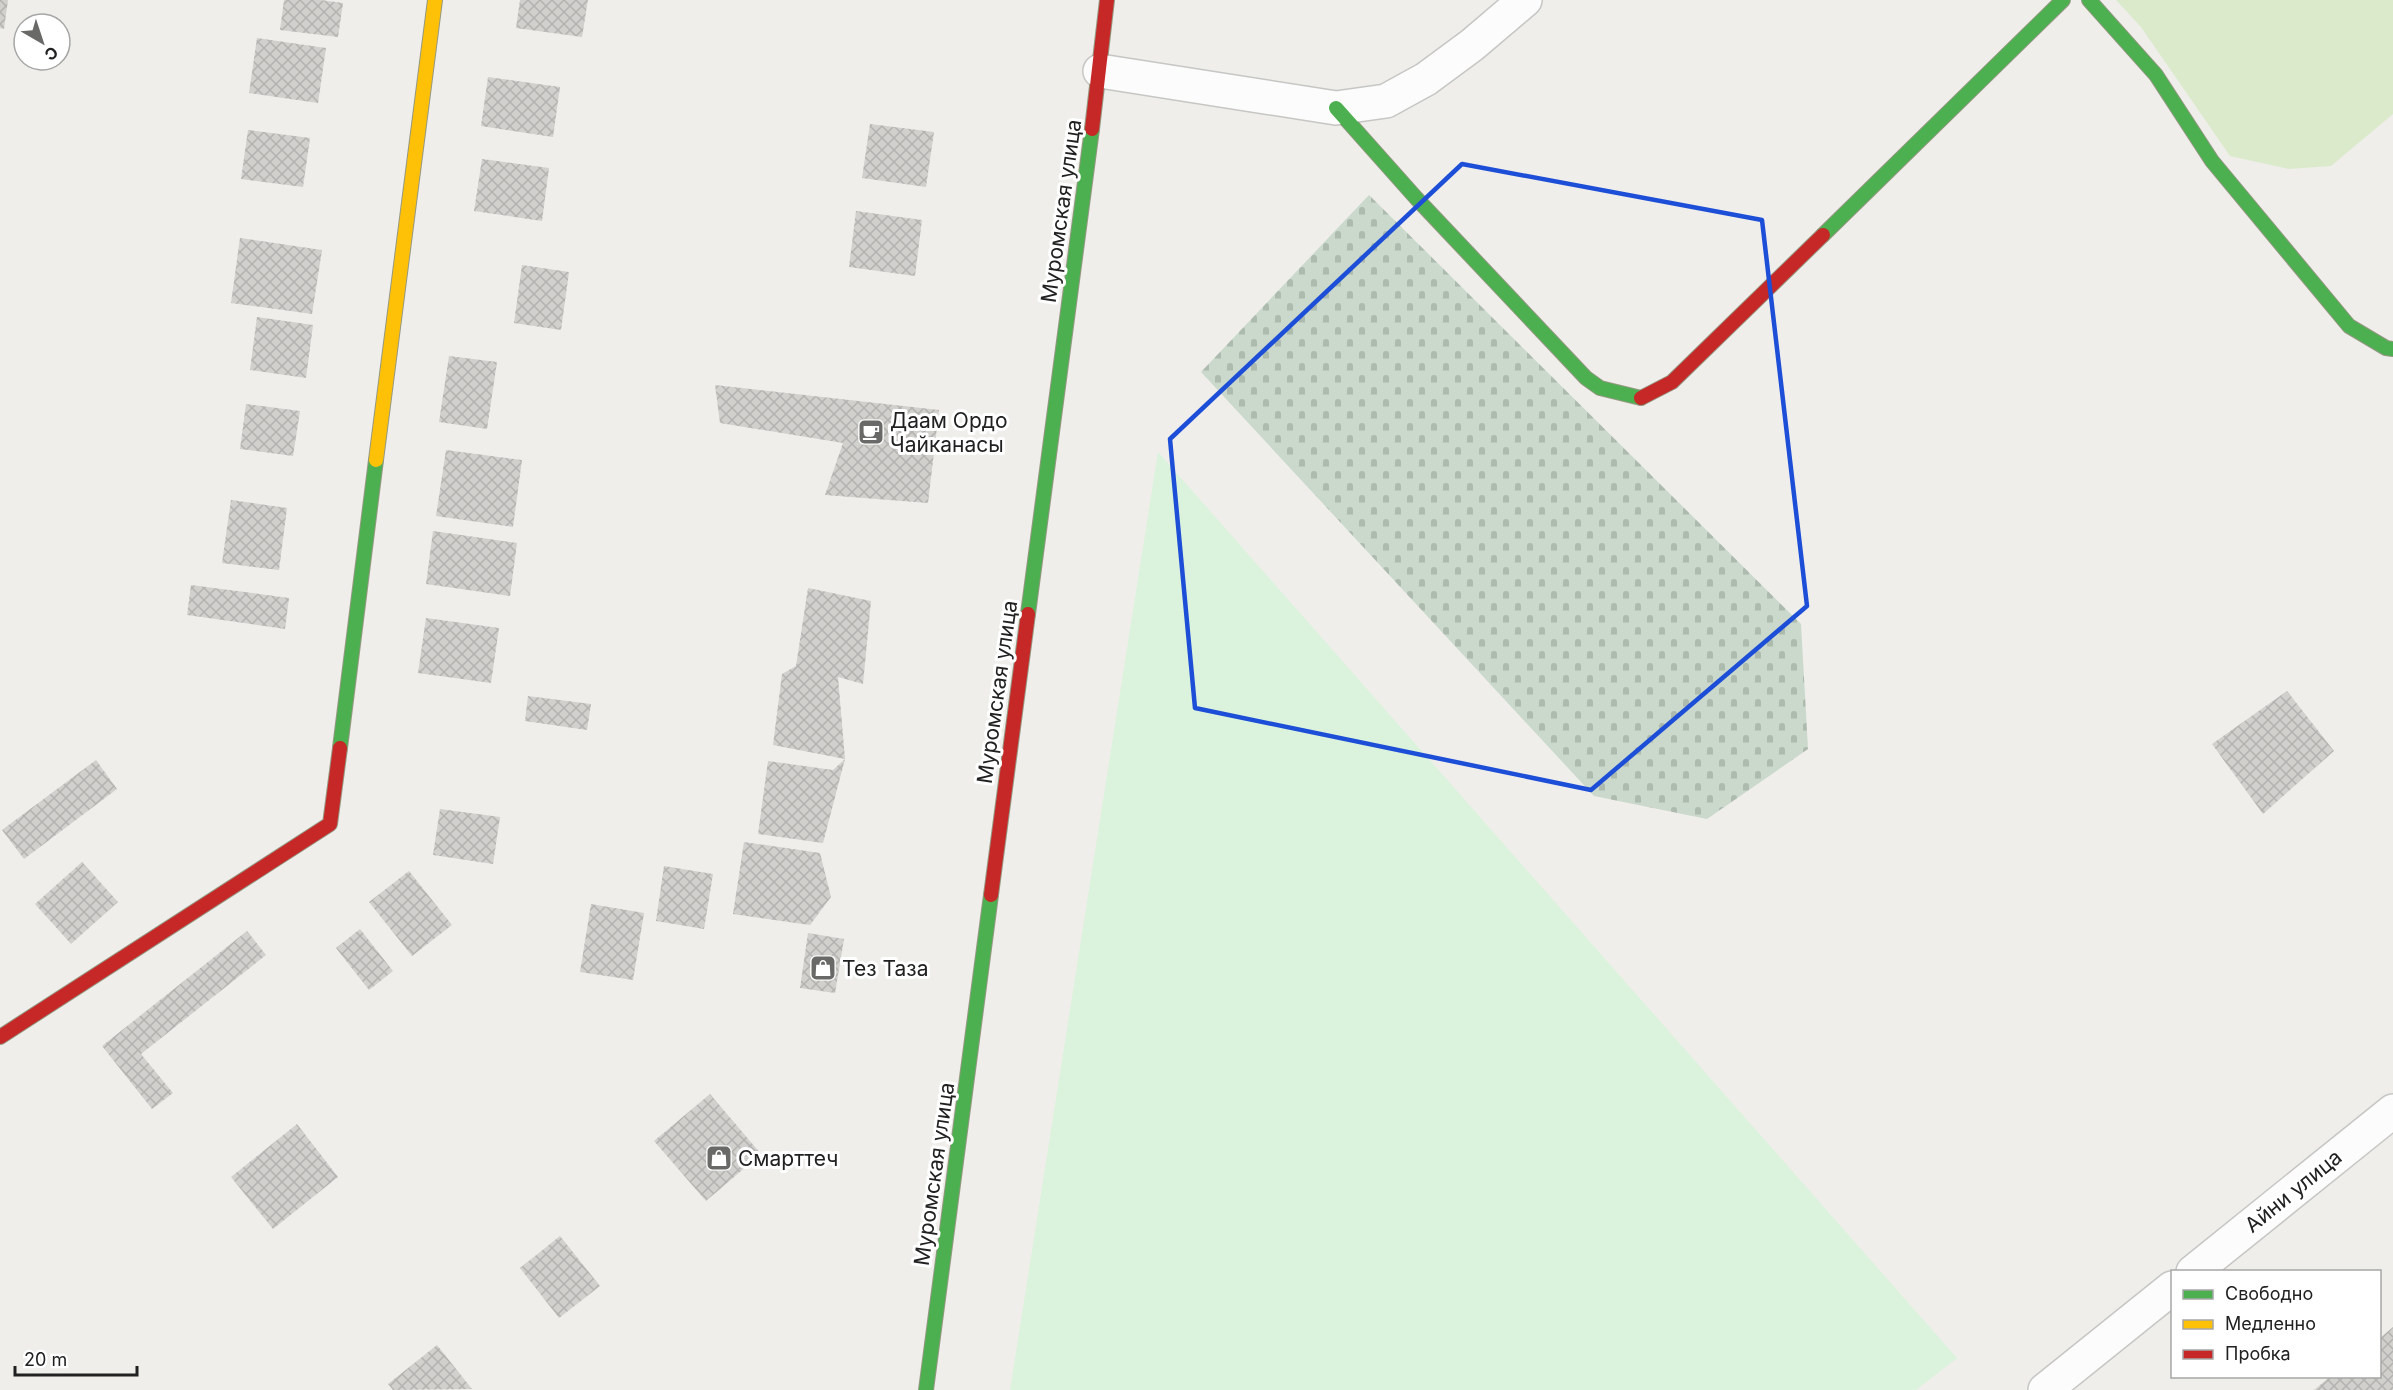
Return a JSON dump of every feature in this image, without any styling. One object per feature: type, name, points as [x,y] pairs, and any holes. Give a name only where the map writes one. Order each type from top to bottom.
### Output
[{"type":"street","points":[[0,1037],[330,824],[435,0]]},
{"type":"street","name":"Муромская улица","points":[[927,1390],[1100,71],[1107,0]]},
{"type":"street","points":[[1100,71],[1336,108],[1386,101],[1426,79],[1472,45],[1525,0]]},
{"type":"street","points":[[1336,108],[1425,207],[1586,378],[1599,388],[1640,398],[1672,382],[2063,0]]},
{"type":"street","points":[[2089,0],[2156,75],[2212,161],[2349,326],[2386,348],[2393,349]]},
{"type":"street","name":"Айни улица","points":[[2195,1270],[2393,1111]]},
{"type":"street","points":[[2045,1390],[2171,1289]]},
{"type":"highlighted area","points":[[1462,164],[1762,220],[1807,606],[1591,790],[1195,708],[1170,439]]},
{"type":"green space","points":[[2116,0],[2393,0],[2393,114],[2331,166],[2289,169],[2230,156],[2141,27]]},
{"type":"green space","points":[[1369,195],[1801,624],[1808,749],[1707,819],[1594,796],[1201,372]]},
{"type":"green space","points":[[1158,452],[1957,1358],[1916,1390],[1010,1390]]},
{"type":"building","points":[[0,0],[8,0],[4,29],[0,28]]},
{"type":"building","points":[[284,0],[321,0],[343,3],[338,37],[280,30]]},
{"type":"building","points":[[520,0],[588,0],[582,37],[516,28]]},
{"type":"building","points":[[257,38],[326,48],[318,103],[249,93]]},
{"type":"building","points":[[488,77],[560,87],[553,137],[481,126]]},
{"type":"building","points":[[870,124],[934,132],[926,187],[862,178]]},
{"type":"building","points":[[248,130],[310,138],[303,187],[241,179]]},
{"type":"building","points":[[482,159],[549,168],[542,221],[474,211]]},
{"type":"building","points":[[856,211],[922,220],[915,276],[849,267]]},
{"type":"building","points":[[240,238],[322,250],[312,314],[231,303]]},
{"type":"building","points":[[522,265],[569,272],[561,330],[514,323]]},
{"type":"building","points":[[257,317],[313,325],[306,378],[250,370]]},
{"type":"building","points":[[449,356],[497,362],[487,429],[439,422]]},
{"type":"building","points":[[715,385],[939,410],[928,503],[825,495],[843,443],[720,423]]},
{"type":"building","points":[[246,404],[300,411],[293,456],[240,449]]},
{"type":"building","points":[[446,450],[522,460],[513,527],[436,516]]},
{"type":"building","points":[[231,500],[287,508],[279,570],[222,563]]},
{"type":"building","points":[[433,531],[517,543],[510,596],[426,584]]},
{"type":"building","points":[[191,585],[289,598],[285,629],[187,615]]},
{"type":"building","points":[[808,588],[871,601],[863,684],[838,677],[845,759],[773,745],[782,674],[796,666]]},
{"type":"building","points":[[426,618],[499,628],[491,683],[418,673]]},
{"type":"building","points":[[2287,691],[2334,751],[2263,814],[2212,744]]},
{"type":"building","points":[[528,696],[591,704],[587,730],[525,721]]},
{"type":"building","points":[[845,759],[823,843],[758,834],[768,761],[833,770]]},
{"type":"building","points":[[96,760],[117,789],[24,859],[2,830]]},
{"type":"building","points":[[440,809],[500,817],[493,864],[433,855]]},
{"type":"building","points":[[744,842],[820,853],[831,897],[810,925],[733,914]]},
{"type":"building","points":[[82,862],[118,902],[71,944],[35,904]]},
{"type":"building","points":[[664,866],[713,874],[704,929],[656,921]]},
{"type":"building","points":[[409,871],[452,925],[412,956],[369,902]]},
{"type":"building","points":[[591,904],[644,913],[633,980],[580,972]]},
{"type":"building","points":[[360,929],[393,971],[369,990],[336,948]]},
{"type":"building","points":[[247,931],[266,955],[141,1054],[173,1093],[152,1109],[102,1046]]},
{"type":"building","points":[[808,933],[844,939],[835,993],[800,988]]},
{"type":"building","points":[[710,1094],[761,1154],[706,1201],[654,1141]]},
{"type":"building","points":[[297,1124],[338,1177],[273,1229],[231,1177]]},
{"type":"building","points":[[560,1236],[600,1286],[559,1318],[520,1268]]},
{"type":"building","points":[[2393,1327],[2393,1390],[2314,1390],[2329,1378],[2381,1378],[2381,1337]]},
{"type":"building","points":[[437,1345],[472,1389],[393,1390],[388,1384]]},
{"type":"traffic: fast","points":[[1823,235],[2063,0]]},
{"type":"traffic: fast","points":[[2089,0],[2156,75],[2212,161],[2349,326],[2386,348],[2393,349]]},
{"type":"traffic: fast","points":[[1336,108],[1417,199],[1586,378],[1600,388],[1641,398]]},
{"type":"traffic: fast","points":[[1028,614],[1092,129]]},
{"type":"traffic: fast","points":[[340,748],[376,460]]},
{"type":"traffic: fast","points":[[926,1390],[991,895]]},
{"type":"traffic: slow","points":[[376,460],[435,0]]},
{"type":"traffic: jam","points":[[1092,129],[1107,0]]},
{"type":"traffic: jam","points":[[1641,398],[1672,382],[1823,235]]},
{"type":"traffic: jam","points":[[991,895],[1028,614]]},
{"type":"traffic: jam","points":[[0,1037],[330,824],[340,748]]},
{"type":"place","name":"Даам Ордо Чайканасы","points":[[871,432]]},
{"type":"place","name":"Тез Таза","points":[[823,968]]},
{"type":"place","name":"Смарттеч","points":[[719,1158]]}]
